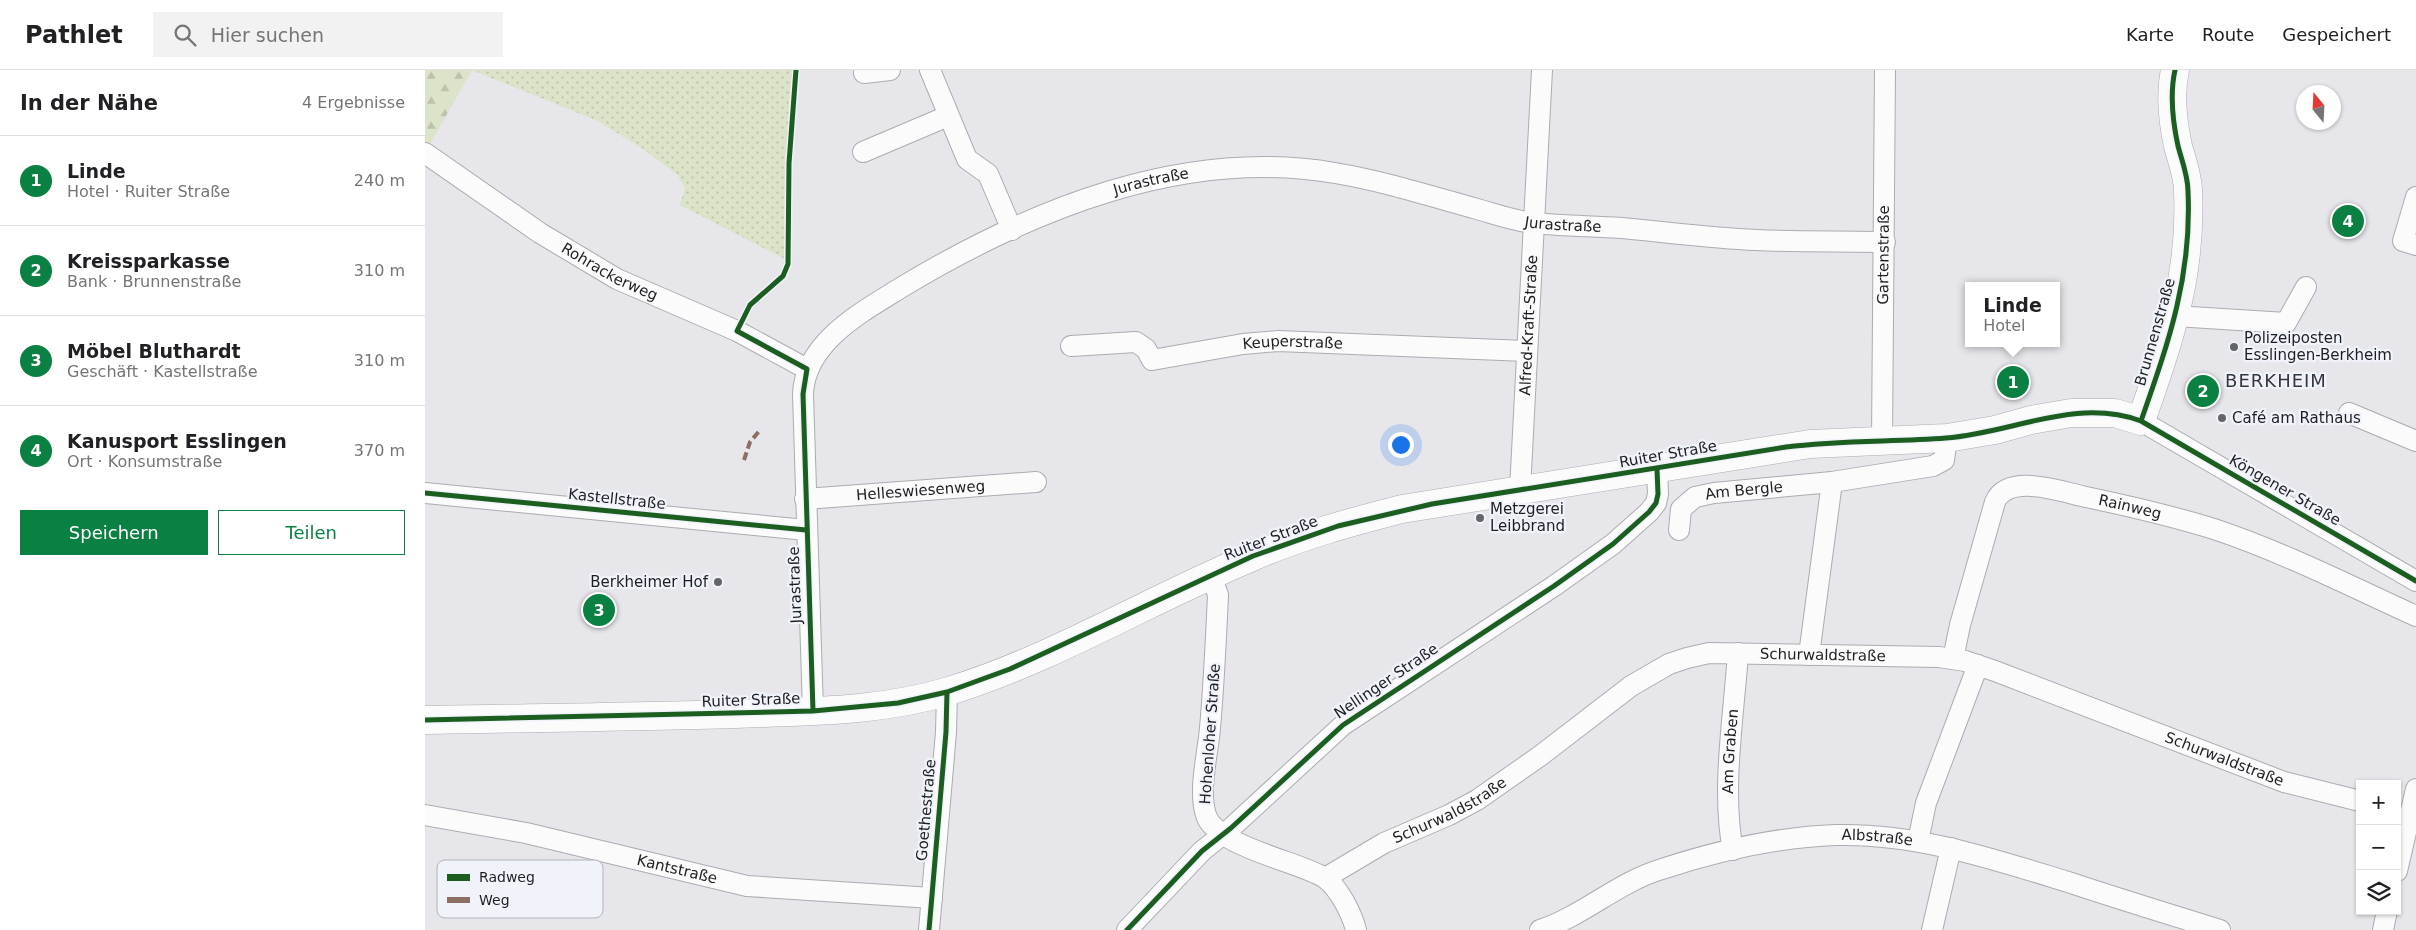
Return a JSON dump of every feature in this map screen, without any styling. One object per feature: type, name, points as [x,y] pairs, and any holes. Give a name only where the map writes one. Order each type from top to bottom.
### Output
[{"type":"street","points":[[864,73],[890,70]]},
{"type":"street","points":[[930,70],[967,159],[988,174],[1012,230]]},
{"type":"street","name":"Alfred-Kraft-Straße","points":[[1520,490],[1535,243],[1533,223],[1542,70]]},
{"type":"street","name":"Gartenstraße","points":[[1882,440],[1885,70]]},
{"type":"street","name":"Brunnenstraße","points":[[2141,421],[2162,361],[2186,270],[2189,222],[2188,187],[2175,121],[2175,70]]},
{"type":"street","points":[[863,152],[948,116]]},
{"type":"street","name":"Rohrackerweg","points":[[425,154],[545,237],[617,279],[737,331],[807,369]]},
{"type":"street","name":"Jurastraße","points":[[813,711],[803,394],[807,369],[829,339],[883,299],[960,255],[1012,230],[1086,200],[1159,178],[1204,170],[1255,166],[1298,168],[1351,176],[1533,223],[1755,240],[1885,242]]},
{"type":"street","points":[[2416,196],[2403,241],[2416,245]]},
{"type":"street","name":"Brunnenstraße","points":[[2175,316],[2286,322],[2306,287]]},
{"type":"street","name":"Keuperstraße","points":[[1071,346],[1136,342],[1147,349],[1152,360],[1243,344],[1277,341],[1527,351]]},
{"type":"street","name":"Ruiter Straße","points":[[425,720],[813,711],[877,707],[947,692],[1010,669],[1211,575],[1279,546],[1369,517],[1432,504],[1810,444],[1947,438],[1995,430],[2071,413],[2115,413],[2141,421]]},
{"type":"street","points":[[2349,413],[2416,441]]},
{"type":"street","name":"Köngener Straße","points":[[2141,421],[2416,581]]},
{"type":"street","name":"Am Bergle","points":[[1679,530],[1681,509],[1686,502],[1700,495],[1833,482],[1938,465],[1945,457],[1947,438]]},
{"type":"street","name":"Nellinger Straße","points":[[1127,930],[1202,851],[1224,834],[1343,725],[1418,674],[1529,603],[1613,544],[1649,512],[1655,503],[1658,494],[1657,469]]},
{"type":"street","name":"Helleswiesenweg","points":[[805,499],[1036,482]]},
{"type":"street","points":[[1809,655],[1833,482]]},
{"type":"street","name":"Rainweg","points":[[1953,659],[1960,625],[1995,502],[2005,490],[2016,486],[2035,487],[2126,506],[2216,530],[2283,557],[2416,616]]},
{"type":"street","name":"Kastellstraße","points":[[425,493],[806,530]]},
{"type":"street","name":"Hohenloher Straße","points":[[1211,575],[1217,586],[1218,595],[1203,801],[1209,822],[1224,834],[1261,854],[1325,878],[1341,897],[1356,930]]},
{"type":"street","name":"Schurwaldstraße","points":[[1325,878],[1384,843],[1449,815],[1477,800],[1533,761],[1618,695],[1655,672],[1687,658],[1699,655],[1737,653],[1953,659],[1978,665],[2284,782],[2356,800]]},
{"type":"street","name":"Am Graben","points":[[1733,850],[1729,829],[1728,792],[1737,653]]},
{"type":"street","points":[[1918,840],[1927,803],[1978,665]]},
{"type":"street","name":"Goethestraße","points":[[929,930],[947,722],[947,692]]},
{"type":"street","points":[[2397,870],[2404,812],[2416,789]]},
{"type":"street","name":"Kantstraße","points":[[425,815],[526,833],[747,886],[932,898]]},
{"type":"street","name":"Albstraße","points":[[1540,930],[1570,917],[1649,874],[1733,850],[1780,841],[1822,836],[1870,836],[1918,840],[2017,866],[2220,930]]},
{"type":"street","points":[[1932,930],[1951,848]]},
{"type":"street","points":[[2383,930],[2386,915]]},
{"type":"green space","points":[[425,70],[472,70],[429,146],[425,142]]},
{"type":"green space","points":[[472,70],[793,70],[786,163],[785,259],[680,205],[685,189],[678,175],[643,149],[598,121]]},
{"type":"marked path","points":[[744,460],[750,442],[761,429]]},
{"type":"cycle path","points":[[796,70],[789,163],[788,264],[783,276],[750,305],[737,331],[807,369],[803,394],[813,711]]},
{"type":"cycle path","points":[[2141,421],[2177,308],[2186,252],[2188,185],[2178,146],[2174,118],[2172,98],[2175,70]]},
{"type":"cycle path","points":[[425,720],[813,711],[898,703],[947,692],[1010,669],[1253,556],[1338,526],[1432,504],[1786,447],[1826,443],[1946,438],[1971,435],[2044,419],[2092,413],[2116,415],[2141,421],[2416,581]]},
{"type":"cycle path","points":[[1127,930],[1202,851],[1231,828],[1343,725],[1554,586],[1613,544],[1649,512],[1656,503],[1658,494],[1657,469]]},
{"type":"cycle path","points":[[425,493],[806,530]]},
{"type":"cycle path","points":[[929,930],[946,732],[947,692]]},
{"type":"place","name":"Kanusport Esslingen","points":[[2348,221]]},
{"type":"place","name":"Polizeiposten Esslingen-Berkheim","points":[[2234,347]]},
{"type":"place","name":"Linde","points":[[2013,382]]},
{"type":"place","name":"Kreissparkasse","points":[[2203,391]]},
{"type":"place","name":"Café am Rathaus","points":[[2222,418]]},
{"type":"place","name":"Metzgerei Leibbrand","points":[[1480,518]]},
{"type":"place","name":"Berkheimer Hof","points":[[718,582]]},
{"type":"place","name":"Möbel Bluthardt","points":[[599,610]]},
{"type":"district","name":"BERKHEIM","points":[[2276,380]]}]
